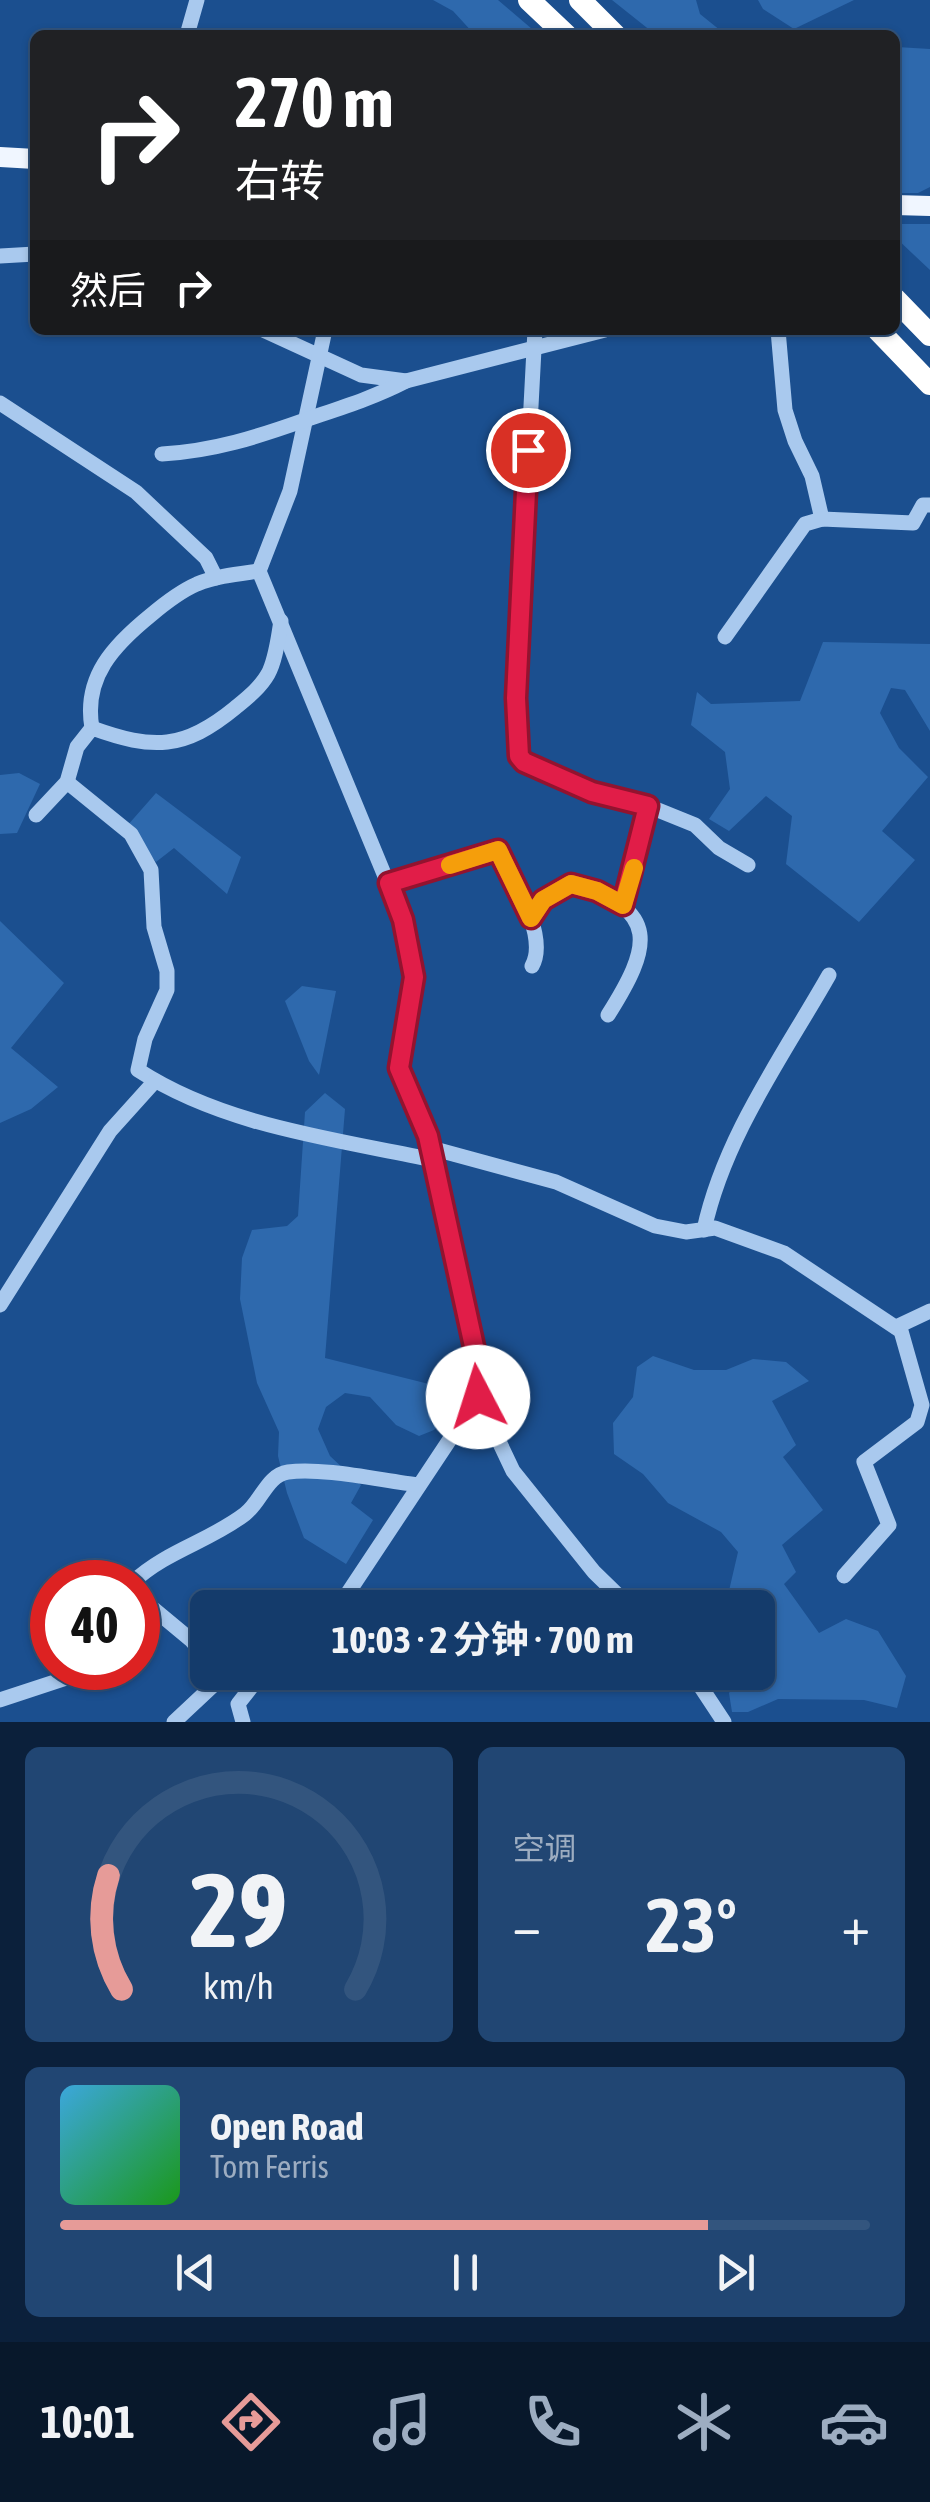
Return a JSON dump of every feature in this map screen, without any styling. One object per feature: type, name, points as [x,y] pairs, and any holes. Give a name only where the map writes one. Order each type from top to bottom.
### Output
[{"type":"highway","points":[[528,0],[561,30]]},
{"type":"highway","points":[[580,0],[609,30]]},
{"type":"highway","points":[[900,304],[930,334]]},
{"type":"highway","points":[[883,335],[930,384]]},
{"type":"main road","points":[[0,157],[30,160]]},
{"type":"main road","points":[[900,205],[930,206]]},
{"type":"street","points":[[188,30],[198,0]]},
{"type":"street","points":[[0,256],[30,254]]},
{"type":"street","points":[[275,335],[362,374],[406,381]]},
{"type":"street","points":[[325,335],[290,491],[259,571],[403,920],[414,977],[399,1068],[432,1154],[482,1383],[478,1397],[350,1590]]},
{"type":"street","points":[[162,454],[205,452],[257,438],[370,399],[406,381],[534,338],[561,335]]},
{"type":"street","points":[[778,335],[785,410],[794,441],[812,476],[822,519]]},
{"type":"street","points":[[534,338],[516,689],[519,756],[524,762],[592,792],[648,806],[695,825],[719,848],[748,865]]},
{"type":"street","points":[[0,403],[152,504],[172,529],[206,558],[216,578]]},
{"type":"street","points":[[725,637],[804,524],[822,519],[913,523],[923,505],[930,505]]},
{"type":"street","points":[[36,815],[67,782],[77,747],[92,728],[91,694],[98,670],[110,654],[157,610],[194,585],[259,571]]},
{"type":"street","points":[[92,728],[129,742],[156,744],[200,734],[252,694],[268,673],[281,622]]},
{"type":"street","points":[[67,782],[131,834],[151,870],[154,927],[168,971],[167,990],[145,1039],[138,1070],[202,1102],[265,1124],[432,1154],[556,1182],[655,1226],[686,1232],[714,1228],[784,1253],[901,1331],[922,1406],[917,1422],[864,1462],[889,1525],[844,1576]]},
{"type":"street","points":[[623,905],[648,806]]},
{"type":"street","points":[[389,883],[498,850],[531,918],[537,958],[532,966]]},
{"type":"street","points":[[531,918],[543,900],[571,884],[597,891],[623,905],[640,929],[642,944],[637,967],[608,1015]]},
{"type":"street","points":[[704,1230],[709,1205],[735,1138],[829,974]]},
{"type":"street","points":[[0,1305],[110,1131],[155,1081]]},
{"type":"street","points":[[896,1326],[930,1311]]},
{"type":"street","points":[[478,1397],[513,1471],[612,1590]]},
{"type":"street","points":[[160,1561],[244,1516],[274,1477],[284,1472],[419,1485]]},
{"type":"street","points":[[160,1614],[190,1639]]},
{"type":"street","points":[[0,1700],[30,1690]]},
{"type":"street","points":[[174,1722],[205,1690]]},
{"type":"street","points":[[229,1690],[243,1722]]},
{"type":"street","points":[[238,1704],[249,1690]]},
{"type":"street","points":[[703,1690],[724,1722]]},
{"type":"shaded area","points":[[433,0],[498,0],[533,30],[470,30],[453,11]]},
{"type":"shaded area","points":[[612,0],[696,0],[700,14],[720,30],[650,30]]},
{"type":"shaded area","points":[[758,0],[854,0],[794,29],[763,9]]},
{"type":"shaded area","points":[[900,47],[930,49],[930,187],[918,193],[900,193]]},
{"type":"shaded area","points":[[900,224],[930,224],[930,270],[900,242]]},
{"type":"shaded area","points":[[823,642],[930,644],[930,731],[905,690],[891,688],[880,713],[899,748],[928,777],[882,831],[915,860],[859,922],[786,864],[792,816],[766,796],[729,831],[709,819],[730,789],[725,752],[691,725],[697,692],[711,704],[800,701]]},
{"type":"shaded area","points":[[19,773],[40,784],[17,833],[0,834],[0,775]]},
{"type":"shaded area","points":[[156,793],[241,857],[227,894],[174,848],[156,862],[127,826]]},
{"type":"shaded area","points":[[0,921],[64,983],[11,1048],[58,1087],[31,1109],[0,1123]]},
{"type":"shaded area","points":[[302,986],[336,991],[319,1075],[309,1061],[285,1001]]},
{"type":"shaded area","points":[[325,1093],[345,1109],[325,1358],[465,1393],[434,1430],[419,1436],[396,1425],[370,1397],[345,1393],[326,1407],[318,1429],[330,1456],[361,1485],[351,1503],[373,1520],[346,1564],[304,1538],[278,1456],[279,1432],[257,1383],[240,1299],[242,1258],[252,1230],[287,1226],[298,1216],[305,1112]]},
{"type":"shaded area","points":[[653,1356],[694,1370],[726,1370],[753,1359],[786,1362],[809,1381],[772,1401],[796,1445],[783,1457],[823,1510],[782,1545],[796,1572],[784,1584],[819,1633],[846,1619],[878,1631],[906,1676],[897,1708],[864,1700],[778,1699],[748,1712],[732,1712],[731,1690],[775,1690],[775,1590],[729,1590],[738,1552],[721,1532],[668,1503],[643,1474],[614,1454],[613,1423],[633,1397],[637,1367]]},
{"type":"slow traffic","points":[[450,865],[498,850],[531,918],[543,900],[571,884],[597,891],[623,905],[634,868]]},
{"type":"route","points":[[478,1397],[482,1383],[431,1148],[399,1068],[414,977],[403,920],[389,883],[498,850],[531,918],[543,900],[571,884],[597,891],[623,905],[648,806],[592,792],[524,762],[519,756],[516,698],[528,450]]}]
